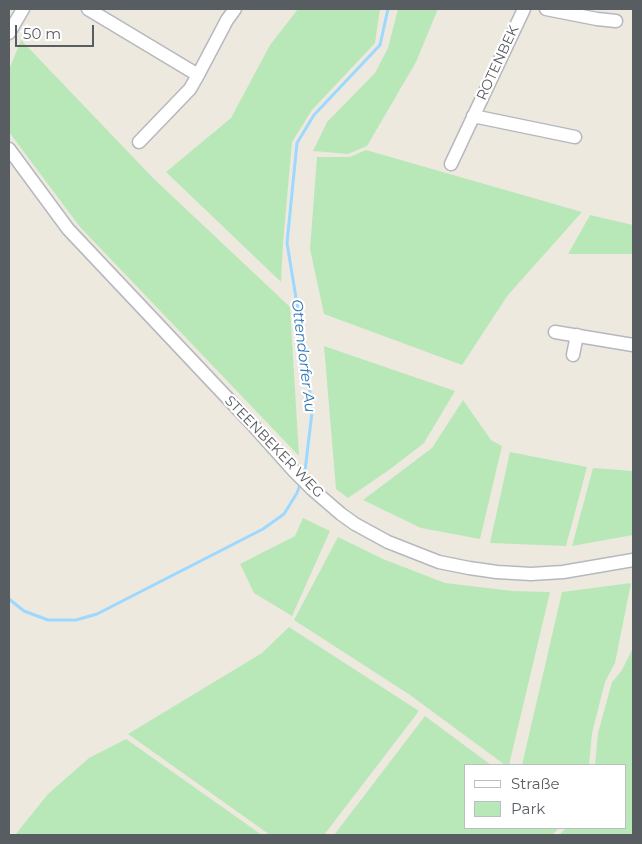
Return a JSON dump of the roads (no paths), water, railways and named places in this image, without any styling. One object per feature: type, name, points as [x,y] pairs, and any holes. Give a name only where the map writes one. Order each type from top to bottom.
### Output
[{"type":"street","points":[[9,33],[23,9]]},
{"type":"street","points":[[88,9],[198,75]]},
{"type":"street","points":[[139,142],[190,89],[227,20],[235,9]]},
{"type":"street","name":"ROTENBEK","points":[[451,164],[524,9]]},
{"type":"street","points":[[546,9],[597,20],[616,21]]},
{"type":"street","name":"ROTENBEK","points":[[473,116],[575,138]]},
{"type":"street","name":"STEENBEKER WEG","points":[[9,149],[68,229],[294,471],[312,489],[355,524],[388,542],[439,562],[488,571],[531,574],[563,572],[633,560]]},
{"type":"street","points":[[555,332],[633,344]]},
{"type":"street","points":[[573,355],[576,335]]},
{"type":"waterway","name":"Ottendorfer Au","points":[[303,476],[312,412],[307,365],[287,243],[297,143],[314,115],[380,45],[388,9]]},
{"type":"waterway","name":"Ottendorfer Au","points":[[9,599],[24,611],[48,620],[76,620],[97,614],[263,529],[284,514],[297,493],[301,482]]}]
